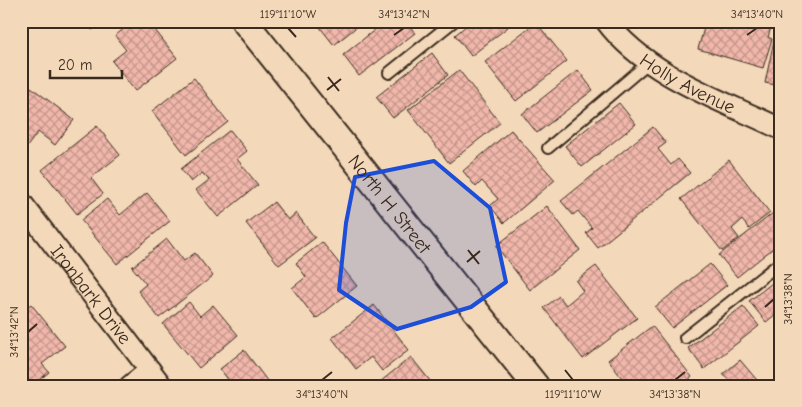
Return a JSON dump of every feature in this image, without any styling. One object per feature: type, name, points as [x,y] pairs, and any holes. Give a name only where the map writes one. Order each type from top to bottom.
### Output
[{"type":"street","name":"North H Street","points":[[244,21],[536,386]]},
{"type":"street","name":"Holly Avenue","points":[[606,21],[628,48],[648,63],[781,129]]},
{"type":"street","name":"Ironbark Drive","points":[[21,202],[156,378]]},
{"type":"street","points":[[130,386],[156,378]]},
{"type":"lane","points":[[390,73],[454,21]]},
{"type":"lane","points":[[548,148],[648,63]]},
{"type":"lane","points":[[685,338],[781,262]]},
{"type":"highlighted area","points":[[434,161],[490,208],[506,282],[471,307],[397,329],[339,290],[346,223],[355,177]]},
{"type":"building","points":[[85,21],[104,21],[92,30]]},
{"type":"building","points":[[133,21],[148,21],[177,58],[135,91],[112,61],[126,50],[115,36]]},
{"type":"building","points":[[315,21],[364,21],[334,45]]},
{"type":"building","points":[[386,21],[406,21],[415,33],[359,76],[343,55]]},
{"type":"building","points":[[472,21],[504,21],[508,27],[471,56],[455,35]]},
{"type":"building","points":[[706,21],[773,21],[768,37],[772,39],[763,68],[698,49]]},
{"type":"building","points":[[778,21],[781,21],[781,86],[765,83]]},
{"type":"building","points":[[536,22],[567,61],[516,101],[485,62]]},
{"type":"building","points":[[432,53],[448,75],[393,118],[376,97]]},
{"type":"building","points":[[459,70],[500,123],[449,163],[408,110]]},
{"type":"building","points":[[578,70],[593,90],[537,133],[522,114]]},
{"type":"building","points":[[194,78],[228,122],[186,155],[152,111]]},
{"type":"building","points":[[31,87],[74,120],[55,145],[38,132],[26,148],[21,144],[21,100]]},
{"type":"building","points":[[619,103],[636,124],[582,167],[565,146]]},
{"type":"building","points":[[97,126],[120,155],[91,178],[103,194],[77,214],[42,170]]},
{"type":"building","points":[[653,127],[666,143],[658,149],[671,165],[678,159],[690,173],[598,248],[586,233],[592,228],[578,211],[573,215],[561,201]]},
{"type":"building","points":[[230,130],[247,151],[237,159],[258,185],[218,217],[196,190],[209,180],[202,173],[191,182],[181,169]]},
{"type":"building","points":[[511,130],[555,180],[504,223],[490,206],[498,199],[482,181],[476,187],[463,171]]},
{"type":"building","points":[[729,160],[770,213],[749,229],[742,220],[732,229],[739,238],[722,251],[681,199]]},
{"type":"building","points":[[147,193],[170,221],[117,264],[81,220],[107,199],[120,215]]},
{"type":"building","points":[[274,202],[288,220],[296,213],[315,238],[279,265],[246,223]]},
{"type":"building","points":[[547,206],[580,250],[530,290],[496,246]]},
{"type":"building","points":[[781,207],[781,242],[737,277],[719,255]]},
{"type":"building","points":[[167,239],[184,261],[195,253],[213,276],[159,318],[138,291],[146,284],[132,267]]},
{"type":"building","points":[[322,242],[357,286],[316,319],[292,288],[306,277],[296,263]]},
{"type":"building","points":[[710,264],[727,285],[672,328],[655,307]]},
{"type":"building","points":[[596,266],[637,318],[583,359],[544,308],[559,296],[566,305],[583,291],[576,281]]},
{"type":"building","points":[[781,276],[781,310],[766,322],[749,301]]},
{"type":"building","points":[[189,302],[200,316],[213,305],[238,335],[199,368],[163,324]]},
{"type":"building","points":[[31,304],[65,346],[42,364],[49,372],[32,386],[26,386],[21,380],[21,312]]},
{"type":"building","points":[[374,305],[409,350],[382,371],[371,357],[356,369],[332,338]]},
{"type":"building","points":[[743,306],[759,326],[704,369],[688,348]]},
{"type":"building","points":[[652,326],[692,377],[681,386],[628,386],[608,360]]},
{"type":"building","points":[[244,350],[271,386],[233,386],[220,369]]},
{"type":"building","points":[[411,357],[431,382],[426,386],[375,386]]},
{"type":"building","points":[[740,360],[762,386],[725,386],[730,382],[723,374]]}]
